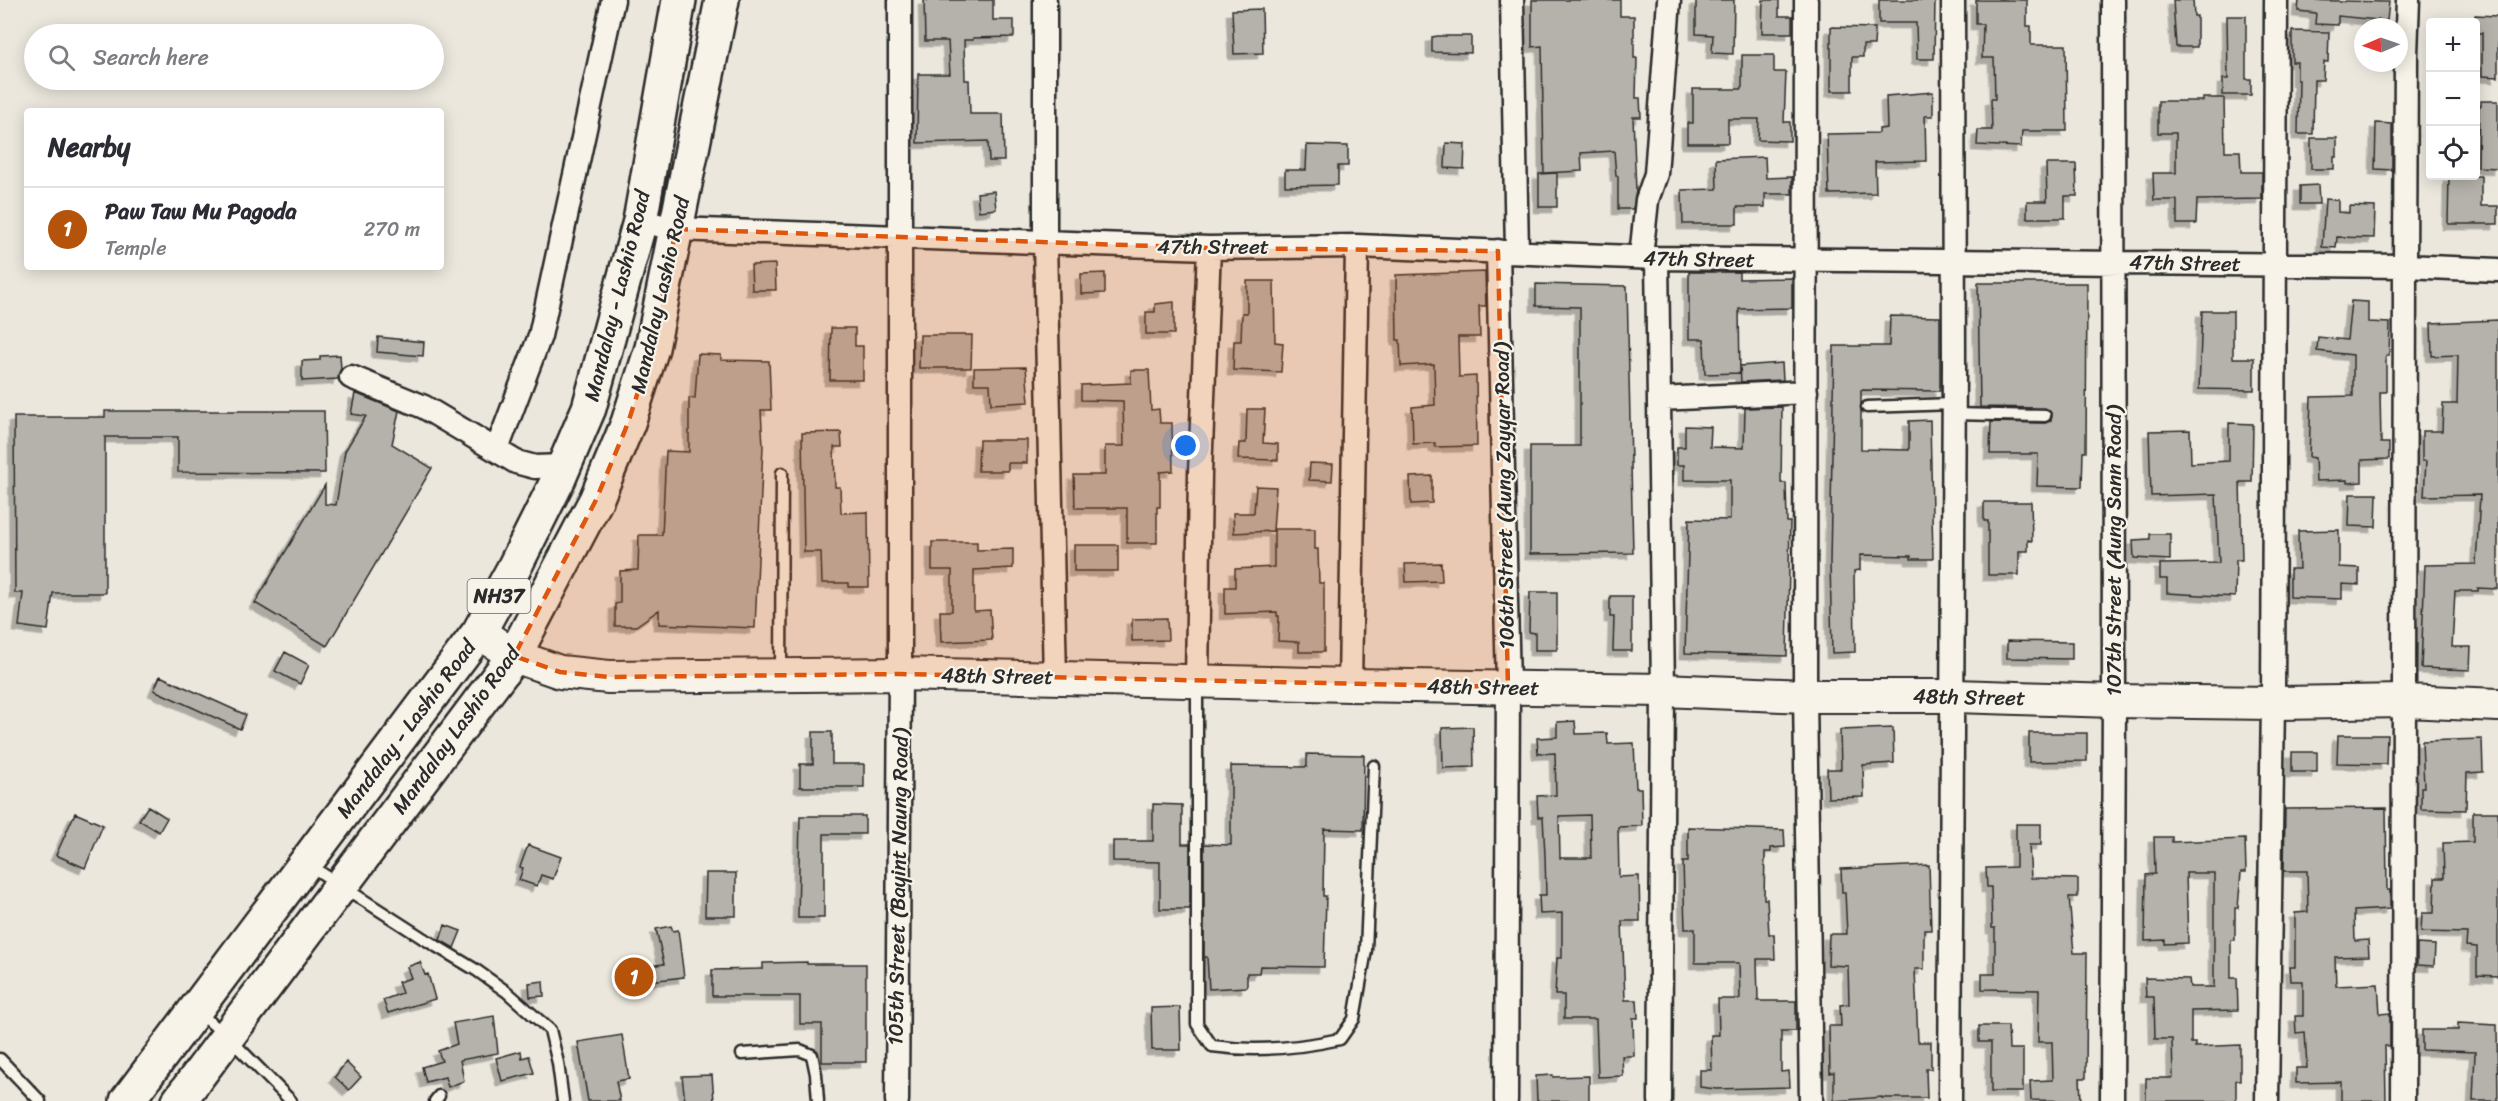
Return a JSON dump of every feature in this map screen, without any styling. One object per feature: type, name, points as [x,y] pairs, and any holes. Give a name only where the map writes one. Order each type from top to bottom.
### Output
[{"type":"highway","name":"Mandalay - Lashio Road","points":[[127,1101],[479,632],[514,568],[564,466],[589,408],[640,221],[680,0]]},
{"type":"highway","name":"Mandalay Lashio Road","points":[[178,1101],[514,656],[596,500],[628,423],[652,348],[722,0]]},
{"type":"highway","points":[[616,308],[658,318]]},
{"type":"highway","points":[[544,508],[579,532]]},
{"type":"main road","name":"48th Street","points":[[479,632],[514,656],[560,672],[609,677],[900,674],[1663,690],[1805,696],[1954,696],[2273,703],[2405,701],[2498,705]]},
{"type":"street","points":[[497,449],[540,336],[613,0]]},
{"type":"street","name":"105th Street (Bayint Naung Road)","points":[[897,1101],[900,674],[900,0]]},
{"type":"street","points":[[1045,0],[1045,243],[1055,678]]},
{"type":"street","name":"106th Street (Aung Zayyar Road)","points":[[1506,1101],[1508,252],[1512,0]]},
{"type":"street","points":[[1660,1101],[1663,690],[1659,399],[1647,200],[1656,174],[1669,0]]},
{"type":"street","points":[[1806,0],[1805,696],[1811,1101]]},
{"type":"street","points":[[1950,1101],[1954,696],[1953,0]]},
{"type":"street","name":"107th Street (Aung Sann Road)","points":[[2112,1101],[2113,0]]},
{"type":"street","points":[[2267,1101],[2273,703],[2276,0]]},
{"type":"street","points":[[2403,1101],[2404,266],[2408,0]]},
{"type":"street","name":"47th Street","points":[[640,221],[676,229],[1209,248],[1357,246],[1649,258],[2276,264],[2498,270]]},
{"type":"street","points":[[1350,685],[1357,246]]},
{"type":"street","points":[[1197,681],[1200,473],[1209,248]]},
{"type":"street","points":[[351,377],[424,407],[516,462],[535,467],[564,466]]},
{"type":"street","points":[[1659,399],[1806,392]]},
{"type":"lane","points":[[1867,406],[1953,409],[2045,416]]},
{"type":"lane","points":[[781,676],[782,473]]},
{"type":"lane","points":[[1197,681],[1197,1024],[1212,1046],[1235,1050],[1318,1044],[1340,1039],[1353,1020],[1366,950],[1374,766]]},
{"type":"lane","points":[[306,863],[476,970],[507,992],[550,1030],[558,1063],[563,1101]]},
{"type":"lane","points":[[196,1010],[228,1037],[291,1101]]},
{"type":"lane","points":[[742,1054],[800,1050],[812,1055],[818,1101]]},
{"type":"lane","points":[[0,1059],[40,1101]]},
{"type":"highlighted area","points":[[676,229],[1209,248],[1498,251],[1508,687],[900,674],[609,677],[560,672],[514,656],[596,500],[628,423],[652,348]]},
{"type":"building","points":[[924,0],[993,0],[993,20],[1014,20],[1014,37],[964,40],[965,80],[969,80],[970,114],[1003,114],[1004,161],[989,161],[988,141],[917,143],[918,74],[950,74],[948,41],[925,41]]},
{"type":"building","points":[[1532,0],[1620,0],[1620,16],[1634,16],[1634,58],[1637,58],[1636,98],[1640,98],[1641,117],[1633,117],[1636,191],[1633,209],[1618,209],[1618,176],[1616,176],[1614,151],[1581,153],[1582,171],[1544,173],[1542,46],[1532,47]]},
{"type":"building","points":[[1696,0],[1734,0],[1733,54],[1712,53],[1713,35],[1696,34]]},
{"type":"building","points":[[1763,0],[1779,0],[1779,16],[1792,16],[1792,33],[1762,33]]},
{"type":"building","points":[[1879,0],[1935,0],[1934,59],[1917,59],[1916,23],[1879,23]]},
{"type":"building","points":[[1976,0],[2027,0],[2027,26],[2031,26],[2031,45],[2066,45],[2067,131],[2022,131],[2021,147],[1977,145],[1978,130],[1992,130],[1991,99],[1995,99],[1994,58],[1982,58],[1983,24],[1976,24]]},
{"type":"building","points":[[2173,0],[2193,0],[2194,16],[2197,16],[2197,47],[2176,47]]},
{"type":"building","points":[[2299,0],[2389,2],[2387,18],[2338,16],[2338,25],[2315,24],[2316,13],[2298,11]]},
{"type":"building","points":[[1262,9],[1263,53],[1234,54],[1232,10]]},
{"type":"building","points":[[2475,15],[2498,16],[2498,77],[2482,76],[2482,33],[2480,33],[2480,18],[2475,18]]},
{"type":"building","points":[[2227,16],[2246,16],[2246,79],[2251,79],[2251,95],[2223,95],[2223,79],[2228,79]]},
{"type":"building","points":[[1831,27],[1875,28],[1874,45],[1863,45],[1863,57],[1852,57],[1852,91],[1831,91]]},
{"type":"building","points":[[2292,31],[2329,32],[2328,62],[2324,62],[2323,80],[2314,80],[2313,134],[2298,134],[2299,80],[2297,80],[2297,62],[2292,62]]},
{"type":"building","points":[[1471,36],[1471,53],[1432,52],[1432,37]]},
{"type":"building","points":[[1742,55],[1774,55],[1774,72],[1786,72],[1784,122],[1790,122],[1790,141],[1758,140],[1759,119],[1728,119],[1728,143],[1687,143],[1687,123],[1693,123],[1693,89],[1742,89]]},
{"type":"building","points":[[1933,92],[1933,116],[1925,116],[1926,161],[1875,162],[1876,193],[1829,194],[1827,134],[1879,133],[1879,129],[1887,128],[1886,96]]},
{"type":"building","points":[[2203,98],[2224,98],[2225,151],[2240,151],[2241,172],[2262,172],[2262,199],[2197,200],[2196,224],[2177,224],[2177,200],[2154,200],[2153,173],[2176,173],[2176,133],[2158,133],[2158,101],[2203,101]]},
{"type":"building","points":[[2481,101],[2498,101],[2498,168],[2480,167]]},
{"type":"building","points":[[2376,123],[2392,124],[2392,170],[2375,169]]},
{"type":"building","points":[[2311,138],[2337,138],[2337,157],[2334,157],[2334,169],[2311,169]]},
{"type":"building","points":[[1446,143],[1465,144],[1464,169],[1445,168]]},
{"type":"building","points":[[1307,145],[1348,146],[1348,166],[1338,166],[1338,185],[1285,186],[1285,170],[1306,170]]},
{"type":"building","points":[[1765,157],[1766,178],[1792,177],[1792,194],[1765,194],[1765,207],[1737,207],[1737,224],[1683,224],[1682,190],[1717,189],[1716,159]]},
{"type":"building","points":[[2046,164],[2076,164],[2077,196],[2065,196],[2065,218],[2027,218],[2027,201],[2047,201]]},
{"type":"building","points":[[1557,173],[1557,207],[1539,207],[1539,174]]},
{"type":"building","points":[[2481,176],[2481,206],[2498,206],[2498,224],[2448,224],[2449,180],[2480,180]]},
{"type":"building","points":[[2318,185],[2319,204],[2300,204],[2300,186]]},
{"type":"building","points":[[994,191],[996,209],[979,211],[977,193]]},
{"type":"building","points":[[2325,199],[2338,200],[2338,212],[2349,213],[2349,206],[2375,207],[2374,238],[2337,237],[2336,248],[2322,247]]},
{"type":"building","points":[[775,264],[776,290],[752,290],[751,265]]},
{"type":"building","points":[[1485,272],[1486,306],[1479,306],[1480,337],[1458,337],[1459,377],[1476,376],[1477,446],[1435,447],[1435,443],[1413,444],[1412,407],[1435,405],[1434,364],[1401,366],[1400,340],[1397,340],[1396,275]]},
{"type":"building","points":[[1689,272],[1739,272],[1739,279],[1792,278],[1792,308],[1739,309],[1740,373],[1705,374],[1704,339],[1689,339]]},
{"type":"building","points":[[1105,273],[1105,293],[1081,294],[1081,274]]},
{"type":"building","points":[[1247,281],[1274,281],[1275,342],[1283,343],[1281,372],[1233,370],[1234,341],[1241,341],[1242,313],[1247,313]]},
{"type":"building","points":[[1978,283],[2087,283],[2086,452],[2083,452],[2082,487],[2037,486],[2038,454],[1990,454],[1991,422],[2045,423],[2051,420],[2052,416],[2045,408],[1980,407]]},
{"type":"building","points":[[1536,284],[1627,286],[1633,553],[1530,554],[1530,446],[1580,446],[1580,307],[1536,306]]},
{"type":"building","points":[[2351,301],[2368,302],[2368,322],[2390,323],[2389,356],[2386,356],[2386,392],[2380,392],[2381,443],[2389,443],[2389,459],[2362,460],[2362,482],[2316,481],[2315,458],[2309,457],[2311,397],[2353,396],[2353,355],[2317,351],[2318,337],[2347,340]]},
{"type":"building","points":[[1174,302],[1174,334],[1146,334],[1146,312],[1155,312],[1155,304]]},
{"type":"building","points":[[2202,311],[2233,311],[2233,358],[2254,358],[2254,390],[2199,389]]},
{"type":"building","points":[[1890,316],[1940,317],[1940,391],[1861,390],[1861,449],[1909,450],[1909,421],[1930,420],[1933,559],[1860,555],[1860,570],[1854,571],[1855,652],[1832,653],[1830,562],[1834,346],[1889,346]]},
{"type":"building","points":[[2498,320],[2498,589],[2478,588],[2478,591],[2455,591],[2452,647],[2471,647],[2470,670],[2421,668],[2425,565],[2476,564],[2480,495],[2424,496],[2426,461],[2422,461],[2422,431],[2442,431],[2443,404],[2457,404],[2458,355],[2432,356],[2431,323]]},
{"type":"building","points":[[831,328],[855,328],[855,346],[863,346],[863,380],[830,380]]},
{"type":"building","points":[[920,335],[972,335],[971,368],[919,368]]},
{"type":"building","points":[[378,337],[424,342],[423,356],[377,352]]},
{"type":"building","points":[[698,354],[721,355],[721,360],[769,361],[771,410],[761,410],[763,446],[755,628],[659,624],[659,610],[636,626],[615,626],[615,604],[620,603],[620,571],[638,570],[639,535],[662,535],[666,451],[689,452],[689,398],[695,398]]},
{"type":"building","points":[[340,355],[341,369],[338,379],[302,381],[302,361],[320,360],[320,356]]},
{"type":"building","points":[[1782,363],[1783,380],[1741,382],[1740,366]]},
{"type":"building","points":[[1026,367],[1029,402],[991,404],[990,384],[974,384],[974,368]]},
{"type":"building","points":[[1131,370],[1149,370],[1151,410],[1159,409],[1160,423],[1172,423],[1173,471],[1160,472],[1157,543],[1127,543],[1127,508],[1075,508],[1074,475],[1105,475],[1105,446],[1124,446],[1123,401],[1081,400],[1081,385],[1131,383]]},
{"type":"building","points":[[355,393],[399,411],[392,444],[432,468],[327,646],[255,603],[325,485],[325,504],[336,505],[345,451],[366,416],[351,414]]},
{"type":"building","points":[[1782,407],[1781,483],[1786,483],[1787,522],[1790,522],[1787,656],[1685,653],[1689,519],[1730,520],[1730,480],[1684,480],[1684,465],[1677,465],[1677,447],[1685,447],[1685,426],[1711,427],[1710,447],[1744,448],[1745,408]]},
{"type":"building","points":[[1247,409],[1265,409],[1263,443],[1278,444],[1278,460],[1238,459],[1239,443],[1246,443]]},
{"type":"building","points":[[105,411],[324,411],[325,473],[178,472],[178,437],[105,437],[105,593],[53,593],[48,630],[19,626],[23,593],[15,593],[14,417],[105,417]]},
{"type":"building","points":[[2229,423],[2253,424],[2252,482],[2240,482],[2242,560],[2236,560],[2235,597],[2167,593],[2167,579],[2160,579],[2160,564],[2219,563],[2216,494],[2151,496],[2149,431],[2190,430],[2191,463],[2229,461]]},
{"type":"building","points":[[841,432],[842,447],[834,447],[835,487],[840,487],[841,513],[868,512],[869,587],[849,587],[849,583],[822,583],[821,552],[804,552],[802,433]]},
{"type":"building","points":[[979,440],[1027,440],[1027,463],[1008,463],[1008,471],[978,471]]},
{"type":"building","points":[[1310,463],[1333,464],[1332,481],[1309,480]]},
{"type":"building","points":[[1432,476],[1432,503],[1411,504],[1410,477]]},
{"type":"building","points":[[1256,486],[1276,487],[1273,531],[1234,533],[1233,513],[1254,513]]},
{"type":"building","points":[[2350,494],[2377,494],[2376,527],[2349,526]]},
{"type":"building","points":[[1984,502],[2031,502],[2032,541],[2028,540],[2028,551],[2019,551],[2019,575],[1988,575],[1988,521],[1984,521]]},
{"type":"building","points":[[1274,529],[1315,529],[1319,583],[1324,583],[1324,652],[1299,652],[1299,642],[1278,641],[1279,616],[1277,612],[1225,614],[1225,587],[1235,587],[1235,569],[1274,567]]},
{"type":"building","points":[[2339,530],[2339,567],[2359,568],[2359,585],[2342,584],[2342,599],[2290,597],[2290,569],[2299,569],[2298,531]]},
{"type":"building","points":[[2150,534],[2170,534],[2170,560],[2134,558],[2133,540],[2150,539]]},
{"type":"building","points":[[932,542],[977,542],[977,550],[1013,549],[1013,568],[974,570],[974,611],[990,610],[992,640],[941,642],[940,611],[952,611],[952,570],[932,570]]},
{"type":"building","points":[[1074,545],[1118,545],[1118,571],[1074,571]]},
{"type":"building","points":[[1441,563],[1442,581],[1406,582],[1405,564]]},
{"type":"building","points":[[1530,592],[1557,592],[1557,650],[1535,650],[1535,633],[1529,632]]},
{"type":"building","points":[[1610,596],[1632,596],[1632,651],[1613,651],[1614,617],[1610,617]]},
{"type":"building","points":[[1167,618],[1168,640],[1132,641],[1132,619]]},
{"type":"building","points":[[2007,641],[2072,642],[2072,659],[2007,658]]},
{"type":"building","points":[[285,652],[309,665],[300,684],[275,671]]},
{"type":"building","points":[[160,676],[246,715],[240,729],[154,690]]},
{"type":"building","points":[[1575,721],[1576,734],[1607,733],[1608,744],[1634,743],[1636,788],[1641,788],[1642,826],[1618,827],[1619,877],[1639,876],[1640,921],[1622,921],[1625,1000],[1637,1000],[1638,1018],[1633,1018],[1634,1056],[1622,1056],[1623,1076],[1598,1077],[1596,1019],[1564,1019],[1564,995],[1555,995],[1557,958],[1562,958],[1562,913],[1540,914],[1539,895],[1546,895],[1543,817],[1538,817],[1537,796],[1556,795],[1555,753],[1538,754],[1537,738],[1557,737],[1557,722]],"holes":[[[1590,815],[1591,858],[1560,858],[1559,816]]]},
{"type":"building","points":[[1473,727],[1474,767],[1443,768],[1442,728]]},
{"type":"building","points":[[1893,728],[1894,763],[1863,765],[1864,797],[1828,798],[1827,769],[1841,769],[1840,730]]},
{"type":"building","points":[[813,732],[832,732],[832,764],[864,764],[864,787],[800,787],[800,764],[813,764]]},
{"type":"building","points":[[2029,733],[2087,733],[2087,761],[2029,762]]},
{"type":"building","points":[[2338,735],[2387,735],[2386,764],[2337,763]]},
{"type":"building","points":[[2482,739],[2483,772],[2467,773],[2466,810],[2421,809],[2421,787],[2424,787],[2422,741]]},
{"type":"building","points":[[2292,752],[2317,752],[2317,772],[2292,772]]},
{"type":"building","points":[[1307,754],[1364,755],[1363,830],[1324,829],[1323,896],[1326,896],[1324,967],[1260,966],[1259,973],[1247,973],[1247,987],[1209,989],[1207,957],[1204,957],[1204,844],[1231,845],[1231,766],[1307,767]]},
{"type":"building","points":[[1153,804],[1182,805],[1182,844],[1190,844],[1190,909],[1160,909],[1160,862],[1113,861],[1113,841],[1153,841]]},
{"type":"building","points":[[148,806],[167,818],[159,832],[139,820]]},
{"type":"building","points":[[2386,808],[2387,890],[2390,890],[2390,909],[2354,911],[2355,941],[2368,940],[2369,956],[2335,957],[2336,986],[2378,984],[2380,1014],[2390,1013],[2390,1046],[2385,1046],[2386,1101],[2341,1101],[2341,1082],[2296,1083],[2296,1068],[2307,1068],[2305,1032],[2296,1033],[2295,1016],[2303,1016],[2303,981],[2291,981],[2290,967],[2295,967],[2295,913],[2308,912],[2307,871],[2284,871],[2285,809]]},
{"type":"building","points":[[2473,812],[2498,812],[2498,976],[2477,975],[2477,947],[2466,946],[2467,933],[2421,932],[2422,913],[2434,913],[2435,878],[2444,878],[2443,843],[2473,842]]},
{"type":"building","points":[[75,813],[103,825],[85,868],[56,855]]},
{"type":"building","points":[[800,816],[865,816],[865,834],[824,834],[824,918],[798,918]]},
{"type":"building","points":[[2016,824],[2041,824],[2041,845],[2029,845],[2031,878],[2078,879],[2078,897],[2069,897],[2074,953],[2087,953],[2086,1078],[2080,1078],[2081,1101],[2031,1100],[2030,1081],[2053,1080],[2052,1042],[2038,1042],[2039,990],[1982,989],[1982,974],[1995,974],[1995,928],[1992,928],[1991,887],[1987,887],[1986,868],[2016,867]]},
{"type":"building","points":[[1688,827],[1784,830],[1785,847],[1771,848],[1771,852],[1765,852],[1764,899],[1767,899],[1769,934],[1774,934],[1775,959],[1757,959],[1758,1001],[1796,1001],[1796,1031],[1781,1031],[1781,1072],[1789,1071],[1790,1087],[1716,1089],[1700,1087],[1700,1070],[1712,1070],[1711,1035],[1719,1035],[1718,999],[1740,999],[1739,963],[1695,963],[1695,929],[1685,929],[1683,862],[1688,862]]},
{"type":"building","points":[[2154,837],[2172,837],[2172,842],[2245,839],[2246,872],[2241,872],[2238,908],[2235,908],[2235,940],[2231,940],[2231,978],[2237,978],[2238,1010],[2191,1011],[2191,1043],[2195,1043],[2195,1047],[2240,1045],[2240,1080],[2236,1080],[2236,1101],[2146,1101],[2146,1078],[2173,1078],[2172,1039],[2155,1039],[2154,997],[2146,997],[2145,978],[2189,979],[2190,987],[2214,987],[2214,873],[2186,873],[2188,943],[2165,944],[2165,940],[2145,941],[2146,875],[2155,874]]},
{"type":"building","points":[[528,845],[561,857],[553,879],[541,875],[537,886],[519,880],[523,868],[520,867]]},
{"type":"building","points":[[1929,865],[1931,930],[1924,930],[1924,969],[1915,969],[1918,1042],[1931,1042],[1931,1069],[1926,1069],[1927,1098],[1882,1097],[1834,1101],[1834,1072],[1830,1073],[1829,1026],[1841,1026],[1840,1005],[1849,1004],[1848,966],[1828,965],[1829,934],[1847,934],[1845,892],[1842,892],[1841,869]]},
{"type":"building","points":[[706,873],[736,873],[736,916],[705,916]]},
{"type":"building","points":[[445,925],[461,931],[454,948],[440,940]]},
{"type":"building","points":[[671,926],[673,931],[678,930],[684,977],[650,981],[648,966],[664,964],[656,929]]},
{"type":"building","points":[[2417,944],[2435,945],[2434,966],[2417,965]]},
{"type":"building","points":[[420,962],[425,975],[428,974],[435,999],[388,1013],[383,1000],[402,993],[398,982],[411,978],[407,967]]},
{"type":"building","points":[[807,962],[807,964],[866,964],[866,1062],[822,1062],[822,1024],[800,1024],[800,996],[712,996],[712,970],[763,969],[763,963]]},
{"type":"building","points":[[543,981],[544,996],[530,997],[529,983]]},
{"type":"building","points":[[1180,1007],[1181,1050],[1152,1050],[1151,1008]]},
{"type":"building","points":[[494,1016],[498,1053],[460,1060],[464,1081],[448,1087],[445,1077],[426,1082],[422,1067],[442,1061],[438,1051],[457,1044],[453,1023]]},
{"type":"building","points":[[2458,1023],[2497,1025],[2498,1101],[2473,1101],[2475,1052],[2422,1050],[2422,1030],[2458,1030]]},
{"type":"building","points":[[1979,1026],[2008,1026],[2009,1049],[2023,1049],[2023,1092],[1991,1092],[1991,1042],[1979,1042]]},
{"type":"building","points":[[622,1035],[629,1079],[616,1081],[620,1101],[588,1101],[578,1042]]},
{"type":"building","points":[[521,1051],[522,1058],[529,1056],[534,1073],[502,1081],[496,1058]]},
{"type":"building","points":[[346,1062],[361,1077],[349,1090],[335,1077]]},
{"type":"building","points":[[712,1075],[714,1101],[685,1101],[682,1076]]},
{"type":"building","points":[[1553,1075],[1553,1077],[1589,1076],[1589,1101],[1537,1101],[1536,1076]]},
{"type":"place","name":"Paw Taw Mu Pagoda","points":[[634,977]]}]
